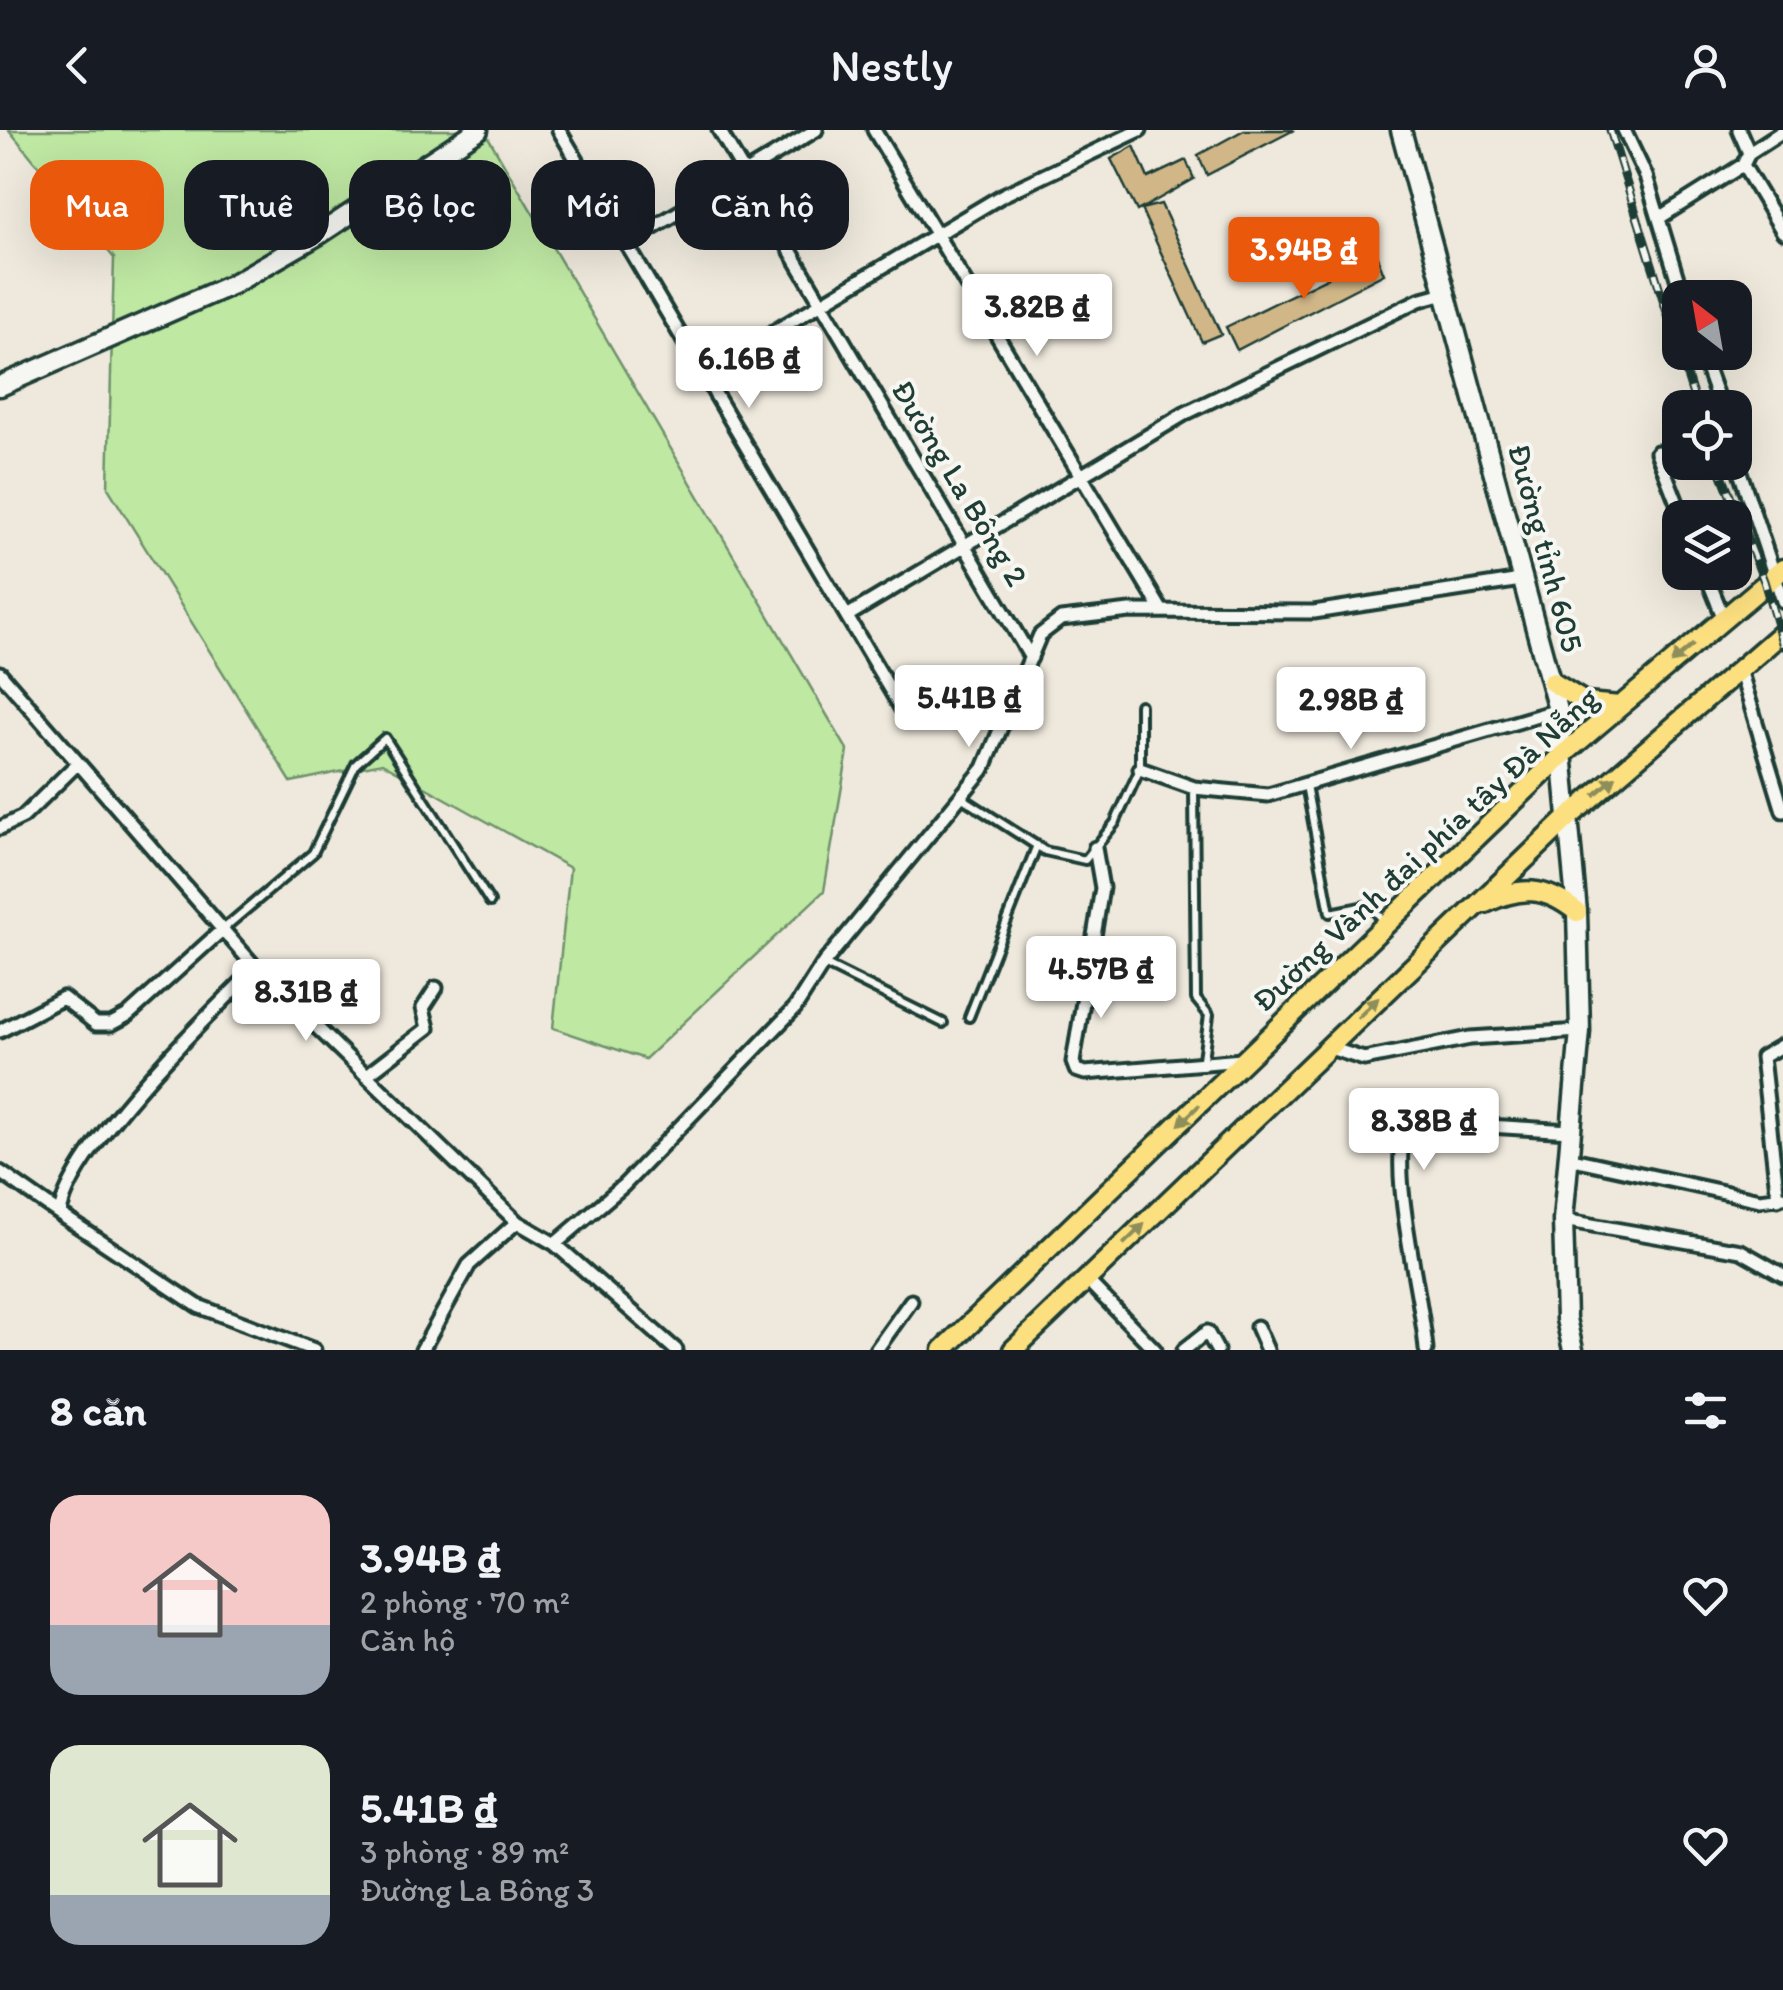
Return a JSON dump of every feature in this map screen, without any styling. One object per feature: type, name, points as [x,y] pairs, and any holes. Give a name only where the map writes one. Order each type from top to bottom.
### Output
[{"type":"main road","points":[[0,386],[233,284],[318,235],[478,130]]},
{"type":"main road","name":"Đường tỉnh 605","points":[[1401,130],[1448,292],[1520,580],[1558,710],[1577,912],[1580,1031],[1564,1220],[1566,1320],[1574,1350]]},
{"type":"main road","name":"Đường Vành đai phía tây Đà Nẵng","points":[[944,1350],[1560,756],[1779,572]]},
{"type":"main road","points":[[1013,1350],[1569,817],[1783,632]]},
{"type":"main road","points":[[1552,682],[1586,703],[1621,706]]},
{"type":"main road","points":[[1471,910],[1511,890],[1530,889],[1545,891],[1577,912]]},
{"type":"street","points":[[558,130],[576,160]]},
{"type":"street","name":"Đường La Bông 2","points":[[719,130],[736,160]]},
{"type":"street","points":[[766,160],[816,130]]},
{"type":"street","points":[[874,130],[1162,611]]},
{"type":"street","points":[[704,374],[1003,195],[1140,130]]},
{"type":"street","points":[[1624,130],[1646,176],[1678,280]]},
{"type":"street","points":[[1739,130],[1746,159],[1783,232]]},
{"type":"street","points":[[1659,218],[1783,131]]},
{"type":"street","points":[[630,250],[904,713]]},
{"type":"street","name":"Đường La Bông 2","points":[[790,250],[1030,658]]},
{"type":"street","points":[[847,616],[1186,413],[1419,300],[1448,292]]},
{"type":"street","points":[[1657,452],[1676,500]]},
{"type":"street","points":[[1744,480],[1779,572],[1783,601]]},
{"type":"street","points":[[555,1244],[624,1185],[795,1008],[823,964],[984,768],[1040,635],[1055,621],[1162,611],[1314,612],[1520,580]]},
{"type":"street","points":[[1712,590],[1724,618]]},
{"type":"street","points":[[0,673],[256,968],[517,1222],[555,1244],[676,1350]]},
{"type":"street","points":[[1740,673],[1783,811]]},
{"type":"street","points":[[1140,769],[1194,788],[1268,794],[1558,710]]},
{"type":"street","points":[[0,828],[22,817],[78,764]]},
{"type":"street","points":[[1095,848],[1102,888],[1074,1066],[1084,1073],[1202,1066],[1247,1059]]},
{"type":"street","points":[[0,1031],[63,998],[96,1024],[120,1020],[222,930]]},
{"type":"street","points":[[60,1214],[84,1162],[128,1104],[256,968]]},
{"type":"street","points":[[366,1075],[428,1028],[424,1008],[436,988]]},
{"type":"street","points":[[1327,1047],[1376,1058],[1470,1038],[1580,1031]]},
{"type":"street","points":[[1568,1158],[1760,1200],[1780,1198],[1762,1057],[1783,1045]]},
{"type":"street","points":[[1426,1350],[1406,1214],[1402,1131],[1408,1121],[1570,1131]]},
{"type":"street","points":[[0,1172],[198,1306],[314,1350]]},
{"type":"street","points":[[1564,1220],[1741,1251],[1783,1275]]},
{"type":"street","points":[[422,1350],[469,1265],[517,1222]]},
{"type":"street","points":[[1087,1280],[1155,1350]]},
{"type":"street","points":[[876,1350],[911,1302]]},
{"type":"street","points":[[1258,1327],[1267,1350]]},
{"type":"street","points":[[1184,1350],[1207,1332],[1218,1350]]},
{"type":"lane","points":[[960,796],[1037,846],[1085,860],[1115,823],[1140,769],[1140,705]]},
{"type":"lane","points":[[222,930],[312,852],[356,764],[385,738],[490,902]]},
{"type":"lane","points":[[1306,785],[1330,913],[1370,905],[1385,922]]},
{"type":"lane","points":[[1194,788],[1196,999],[1210,1015],[1202,1066]]},
{"type":"lane","points":[[969,1017],[1037,846]]},
{"type":"lane","points":[[823,964],[943,1023]]},
{"type":"green space","points":[[9,130],[484,130],[502,160],[349,160],[349,250],[511,250],[511,176],[531,210],[531,250],[554,250],[848,751],[824,891],[645,1059],[553,1028],[570,868],[382,763],[291,782],[108,488],[114,258],[107,250],[164,250],[164,160],[34,160]]},
{"type":"building","points":[[1244,130],[1294,130],[1207,175],[1198,155]]},
{"type":"building","points":[[1134,146],[1148,178],[1186,160],[1194,179],[1137,211],[1111,159]]},
{"type":"building","points":[[1161,204],[1221,334],[1202,342],[1141,209]]},
{"type":"building","points":[[1376,254],[1384,274],[1237,350],[1226,327]]},
{"type":"railway","points":[[1610,130],[1691,390]]},
{"type":"railway","points":[[1724,480],[1764,581],[1783,646]]}]
